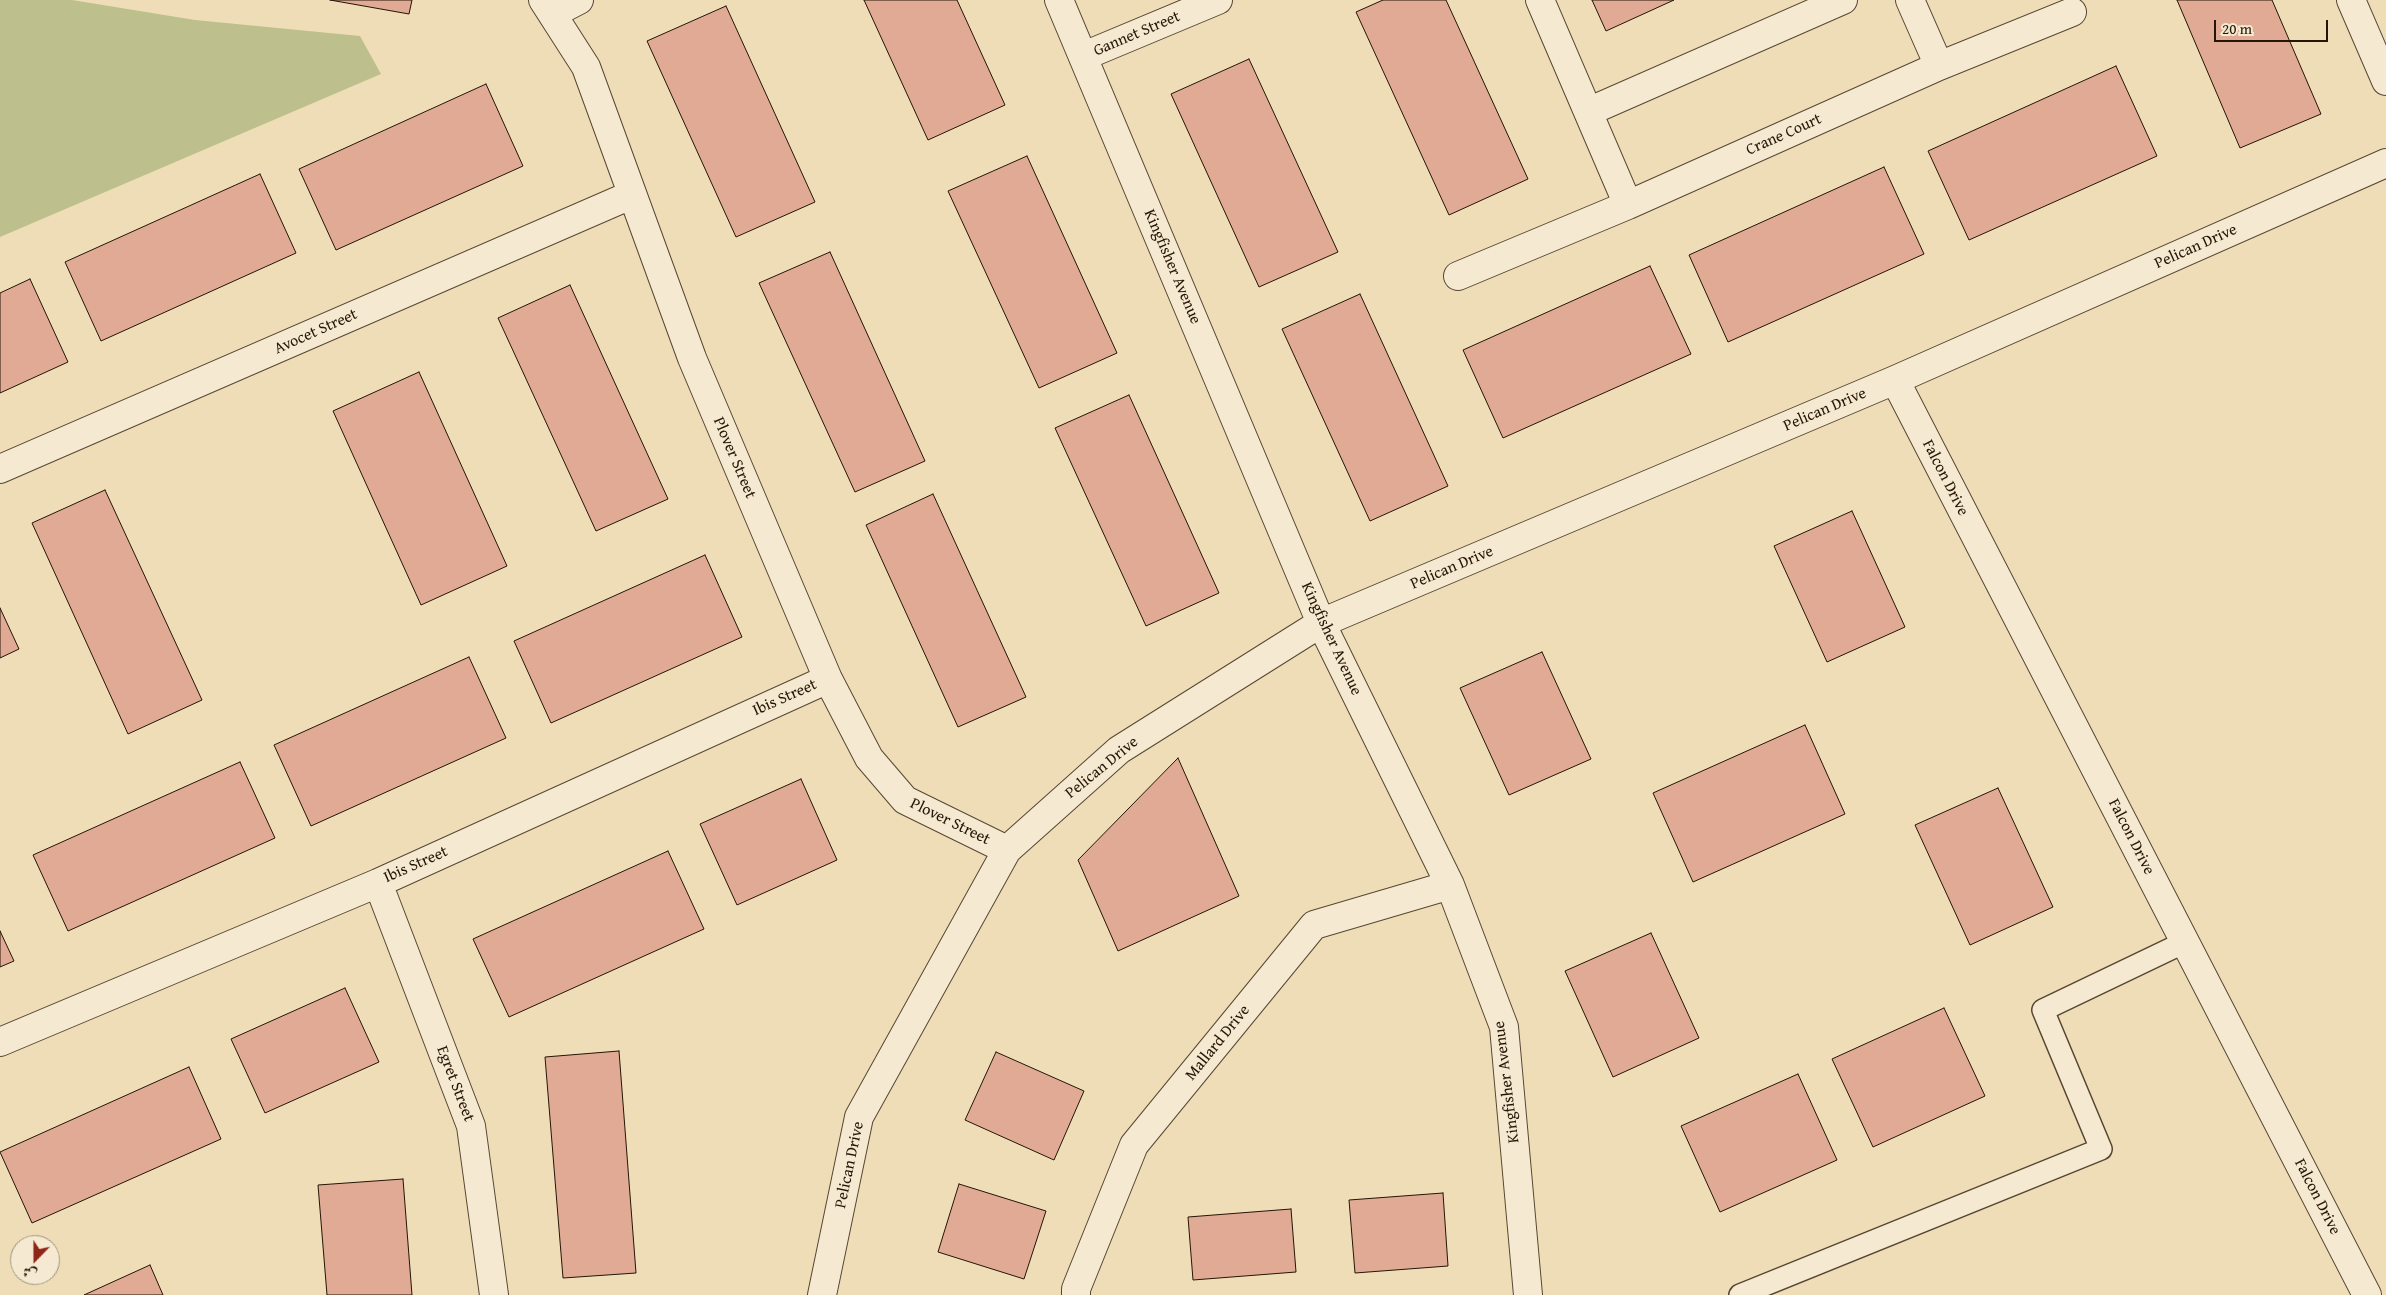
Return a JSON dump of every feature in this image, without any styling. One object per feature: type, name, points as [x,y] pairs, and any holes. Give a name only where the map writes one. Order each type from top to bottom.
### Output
[{"type":"street","points":[[548,7],[578,0]]},
{"type":"street","name":"Kingfisher Avenue","points":[[1059,0],[1321,623],[1450,885],[1504,1027],[1528,1295]]},
{"type":"street","name":"Gannet Street","points":[[1084,56],[1218,0]]},
{"type":"street","points":[[1540,0],[1590,111],[1628,205]]},
{"type":"street","points":[[1590,111],[1843,0]]},
{"type":"street","points":[[1910,0],[1939,66]]},
{"type":"street","points":[[2351,0],[2386,81]]},
{"type":"street","name":"Plover Street","points":[[548,7],[586,67],[631,195],[692,358],[828,679],[869,758],[905,800],[1006,850]]},
{"type":"street","name":"Crane Court","points":[[1458,276],[1628,205],[1939,66],[2072,12]]},
{"type":"street","name":"Pelican Drive","points":[[822,1295],[859,1117],[1006,850],[1118,750],[1321,623],[1895,380],[2386,163]]},
{"type":"street","name":"Avocet Street","points":[[0,469],[631,195]]},
{"type":"street","name":"Falcon Drive","points":[[1895,380],[2367,1295]]},
{"type":"street","name":"Ibis Street","points":[[0,1042],[378,883],[828,679]]},
{"type":"street","name":"Egret Street","points":[[378,883],[471,1126],[494,1295]]},
{"type":"street","name":"Mallard Drive","points":[[1076,1295],[1076,1289],[1134,1145],[1314,925],[1450,885]]},
{"type":"lane","points":[[1740,1295],[2101,1149],[2043,1010],[2185,942]]},
{"type":"green space","points":[[0,0],[72,0],[195,20],[360,36],[381,74],[0,237]]},
{"type":"building","points":[[330,0],[412,0],[409,14]]},
{"type":"building","points":[[864,0],[957,0],[1005,105],[928,140]]},
{"type":"building","points":[[1383,0],[1446,0],[1528,179],[1449,215],[1356,12]]},
{"type":"building","points":[[1592,0],[1674,0],[1606,31]]},
{"type":"building","points":[[2177,0],[2272,0],[2321,114],[2240,148]]},
{"type":"building","points":[[726,6],[815,202],[736,237],[647,41]]},
{"type":"building","points":[[1249,59],[1338,252],[1259,287],[1171,94]]},
{"type":"building","points":[[2116,66],[2157,156],[1969,240],[1928,151]]},
{"type":"building","points":[[486,84],[523,166],[336,250],[299,169]]},
{"type":"building","points":[[1027,156],[1117,353],[1039,388],[948,191]]},
{"type":"building","points":[[1884,167],[1924,254],[1728,342],[1689,255]]},
{"type":"building","points":[[260,174],[296,253],[101,341],[65,262]]},
{"type":"building","points":[[830,252],[925,461],[855,492],[759,283]]},
{"type":"building","points":[[1650,266],[1691,354],[1503,438],[1463,350]]},
{"type":"building","points":[[30,279],[68,362],[0,393],[0,293]]},
{"type":"building","points":[[570,285],[668,499],[596,531],[498,318]]},
{"type":"building","points":[[1360,294],[1448,486],[1370,521],[1282,329]]},
{"type":"building","points":[[419,372],[507,566],[421,605],[333,411]]},
{"type":"building","points":[[1129,395],[1219,593],[1146,626],[1055,428]]},
{"type":"building","points":[[105,490],[202,700],[128,734],[32,523]]},
{"type":"building","points":[[933,494],[1026,697],[958,727],[866,525]]},
{"type":"building","points":[[1852,511],[1905,627],[1827,662],[1774,546]]},
{"type":"building","points":[[705,555],[742,637],[551,723],[514,641]]},
{"type":"building","points":[[0,608],[19,649],[0,658]]},
{"type":"building","points":[[1542,652],[1591,759],[1509,795],[1460,688]]},
{"type":"building","points":[[469,657],[506,738],[311,826],[274,745]]},
{"type":"building","points":[[1805,725],[1845,814],[1693,882],[1653,793]]},
{"type":"building","points":[[1178,758],[1239,896],[1118,951],[1078,860]]},
{"type":"building","points":[[240,762],[275,838],[68,931],[33,855]]},
{"type":"building","points":[[801,779],[837,860],[737,905],[700,824]]},
{"type":"building","points":[[1998,788],[2053,907],[1970,945],[1915,825]]},
{"type":"building","points":[[668,851],[704,929],[509,1017],[473,939]]},
{"type":"building","points":[[0,931],[14,961],[0,967]]},
{"type":"building","points":[[1651,933],[1699,1038],[1613,1077],[1565,971]]},
{"type":"building","points":[[345,988],[379,1062],[265,1113],[231,1039]]},
{"type":"building","points":[[1944,1008],[1985,1096],[1873,1147],[1832,1059]]},
{"type":"building","points":[[619,1051],[636,1273],[563,1278],[545,1057]]},
{"type":"building","points":[[996,1052],[1084,1091],[1054,1160],[965,1120]]},
{"type":"building","points":[[189,1067],[221,1139],[32,1223],[0,1152]]},
{"type":"building","points":[[1798,1074],[1837,1160],[1720,1212],[1681,1126]]},
{"type":"building","points":[[403,1179],[412,1295],[327,1295],[318,1185]]},
{"type":"building","points":[[959,1184],[1046,1211],[1024,1279],[938,1252]]},
{"type":"building","points":[[1443,1193],[1448,1266],[1355,1273],[1349,1200]]},
{"type":"building","points":[[1291,1209],[1296,1272],[1193,1280],[1188,1217]]},
{"type":"building","points":[[150,1265],[163,1295],[84,1295]]}]
